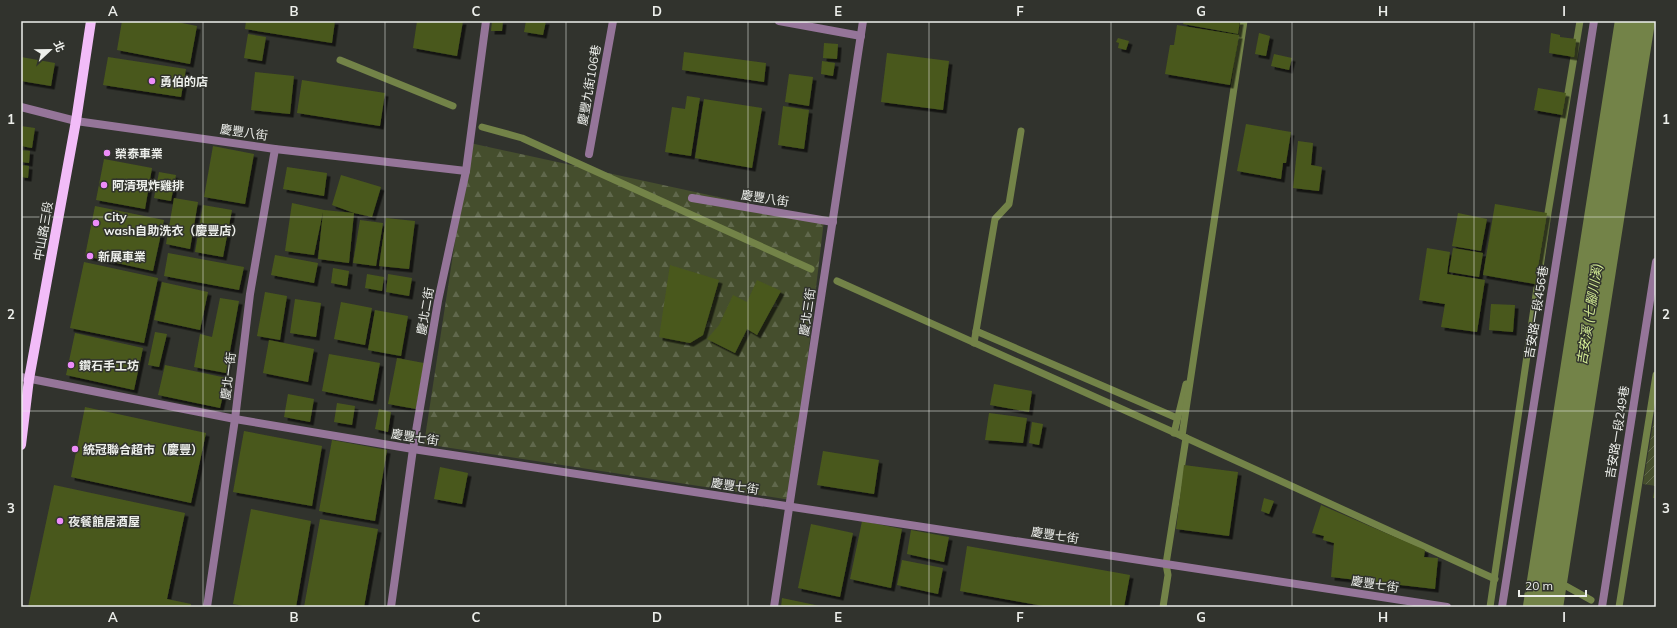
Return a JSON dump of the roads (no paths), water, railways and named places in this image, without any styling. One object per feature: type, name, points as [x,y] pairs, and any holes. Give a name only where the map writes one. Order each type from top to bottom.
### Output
[{"type":"main road","name":"中山路三段","points":[[21,445],[25,378],[76,121],[91,21]]},
{"type":"street","name":"慶北二街","points":[[391,607],[413,450],[438,301],[466,171],[486,21]]},
{"type":"street","name":"慶豐九街106巷","points":[[589,154],[613,21]]},
{"type":"street","points":[[780,21],[861,36]]},
{"type":"street","name":"慶北三街","points":[[774,607],[863,21]]},
{"type":"street","name":"吉安路一段456巷","points":[[1502,607],[1594,21]]},
{"type":"street","name":"慶豐八街","points":[[21,106],[76,121],[275,149],[466,171]]},
{"type":"street","name":"慶北一街","points":[[207,607],[236,419],[250,294],[275,149]]},
{"type":"street","name":"慶豐八街","points":[[692,198],[833,222]]},
{"type":"street","name":"吉安路一段249巷","points":[[1602,607],[1656,262]]},
{"type":"street","name":"慶豐七街","points":[[25,378],[236,419],[413,450],[1447,607]]},
{"type":"waterway","points":[[1182,436],[1244,21]]},
{"type":"waterway","points":[[1490,607],[1548,213],[1580,21]]},
{"type":"waterway","name":"吉安溪 (七腳川溪)","points":[[1543,607],[1635,21]]},
{"type":"waterway","points":[[340,60],[453,106]]},
{"type":"waterway","points":[[482,127],[522,138],[811,269]]},
{"type":"waterway","points":[[974,343],[995,219],[1009,204],[1021,131]]},
{"type":"waterway","points":[[837,281],[1495,579]]},
{"type":"waterway","points":[[976,331],[1177,418]]},
{"type":"waterway","points":[[1619,607],[1656,375]]},
{"type":"waterway","points":[[1174,433],[1186,384]]},
{"type":"waterway","points":[[1163,607],[1168,575],[1166,564],[1186,438]]},
{"type":"waterway","points":[[1548,576],[1591,600]]},
{"type":"waterway","points":[[1528,594],[1544,598]]},
{"type":"place","name":"勇伯的店","points":[[152,81]]},
{"type":"place","name":"榮泰車業","points":[[107,153]]},
{"type":"place","name":"阿清現炸雞排","points":[[104,185]]},
{"type":"place","name":"City wash自助洗衣（慶豐店）","points":[[96,223]]},
{"type":"place","name":"新展車業","points":[[90,256]]},
{"type":"place","name":"鑽石手工坊","points":[[71,365]]},
{"type":"place","name":"統冠聯合超市（慶豐）","points":[[75,449]]},
{"type":"place","name":"夜餐館居酒屋","points":[[60,521]]}]
